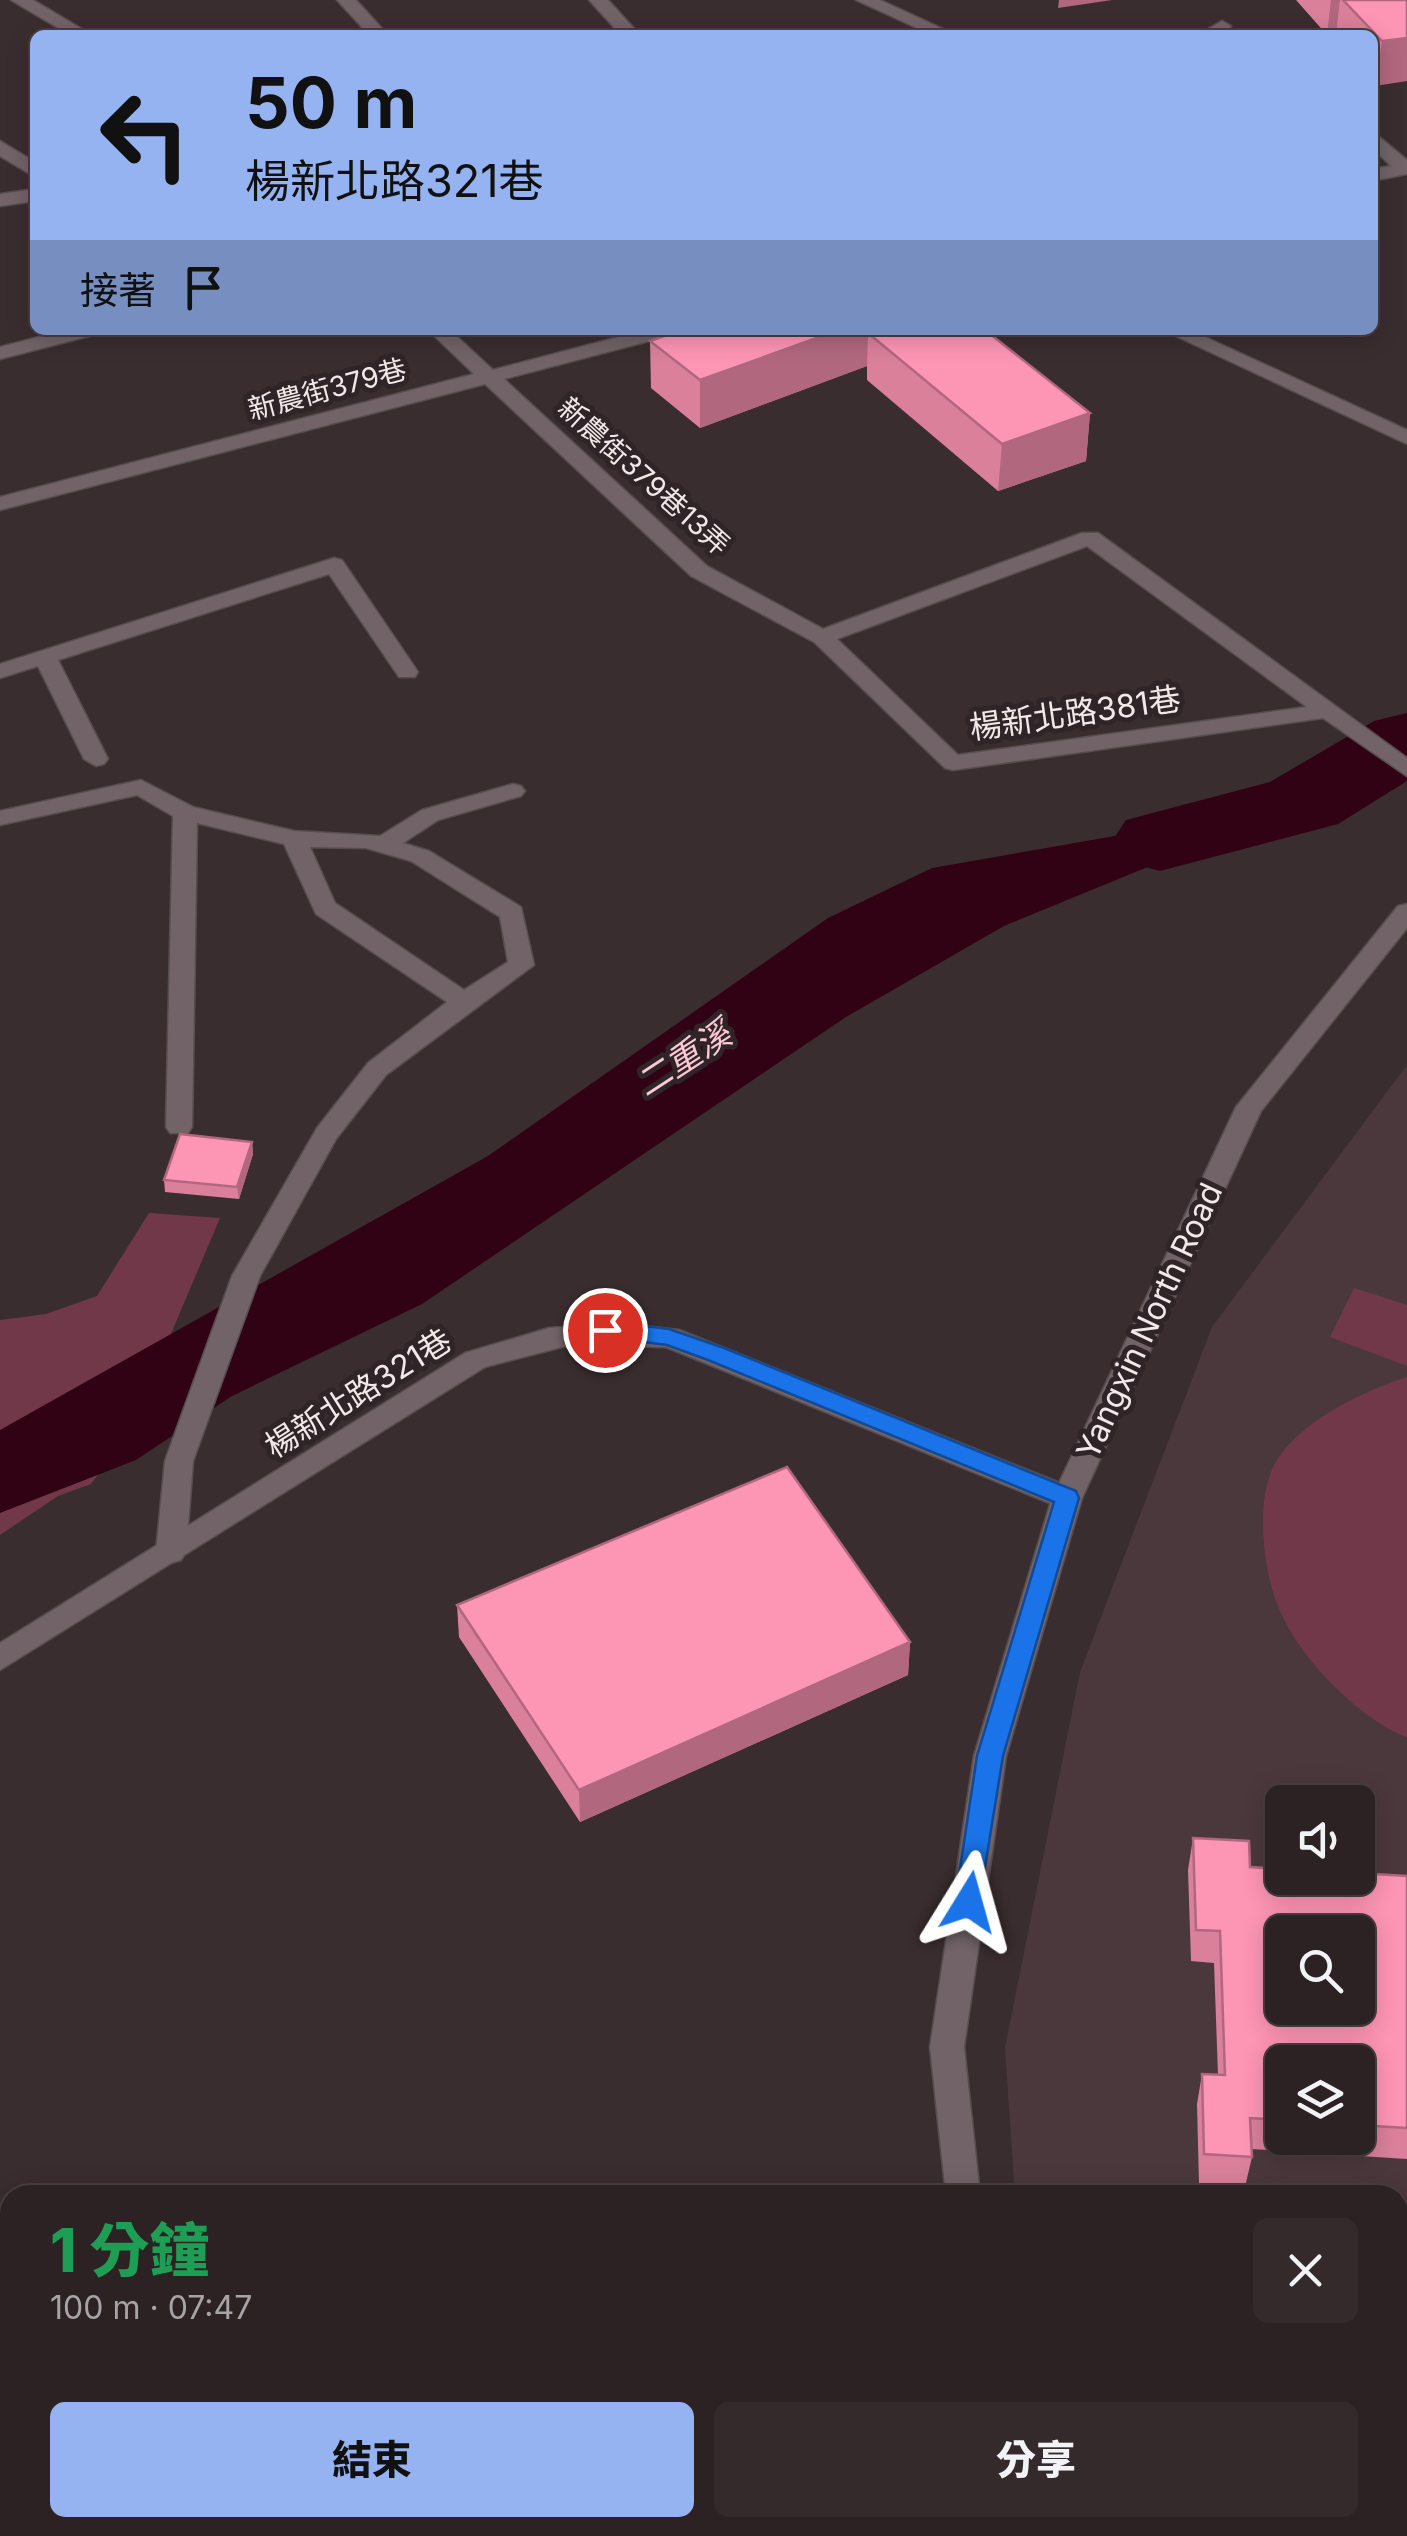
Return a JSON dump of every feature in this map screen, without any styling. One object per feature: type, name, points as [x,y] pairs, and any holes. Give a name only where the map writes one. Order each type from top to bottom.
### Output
[{"type":"street","points":[[0,5],[19,0],[74,30]]},
{"type":"street","points":[[346,0],[374,30]]},
{"type":"street","points":[[598,0],[626,30]]},
{"type":"street","points":[[865,0],[936,30]]},
{"type":"street","points":[[1378,143],[1406,168]]},
{"type":"street","points":[[0,147],[30,168]]},
{"type":"street","points":[[1378,174],[1406,168]]},
{"type":"street","points":[[0,200],[30,195]]},
{"type":"street","points":[[0,353],[70,335]]},
{"type":"street","name":"新農街379巷13弄","points":[[443,335],[699,571],[822,638]]},
{"type":"street","name":"新農街379巷","points":[[0,504],[649,335]]},
{"type":"street","points":[[1184,335],[1407,438]]},
{"type":"street","points":[[822,638],[1090,538],[1407,769]]},
{"type":"street","points":[[0,671],[334,565],[408,672]]},
{"type":"street","name":"楊新北路381巷","points":[[822,638],[953,764],[1326,711]]},
{"type":"street","points":[[45,656],[96,759]]},
{"type":"street","points":[[0,818],[141,787],[185,813],[294,839],[367,840],[420,856],[512,912],[521,965],[464,1002],[377,1069],[326,1134],[246,1276],[179,1462],[171,1552]]},
{"type":"street","points":[[382,845],[430,814],[512,791]]},
{"type":"street","points":[[179,1128],[185,813]]},
{"type":"street","points":[[294,839],[325,908],[464,1002]]},
{"type":"street","name":"Yangxin North Road","points":[[962,2185],[947,2047],[990,1756],[1067,1498],[1249,1107],[1407,912]]},
{"type":"street","name":"楊新北路321巷","points":[[0,1658],[476,1360],[544,1336],[605,1330],[669,1337],[1067,1498]]},
{"type":"shaded area","points":[[1407,1065],[1407,2185],[1014,2185],[1005,2048],[1080,1672],[1212,1327]]},
{"type":"shaded area","points":[[149,1213],[220,1218],[129,1433],[91,1484],[58,1496],[0,1535],[0,1320],[46,1314],[97,1296]]},
{"type":"shaded area","points":[[1354,1288],[1407,1305],[1407,1366],[1330,1337]]},
{"type":"shaded area","points":[[1407,1377],[1407,1737],[1379,1723],[1345,1697],[1292,1634],[1268,1572],[1263,1522],[1271,1472],[1290,1443],[1337,1408]]},
{"type":"water","points":[[1304,803],[1004,926],[846,1017],[422,1304],[232,1396],[136,1460],[0,1513],[0,1430],[488,1156],[828,918],[932,868]]},
{"type":"building","points":[[1343,0],[1407,0],[1407,38],[1382,41],[1378,30],[1372,30]]},
{"type":"building","points":[[667,335],[825,335],[700,380],[650,341]]},
{"type":"building","points":[[870,335],[991,335],[1090,413],[1002,444]]},
{"type":"building","points":[[180,1134],[252,1142],[237,1187],[164,1180]]},
{"type":"building","points":[[787,1467],[910,1642],[579,1790],[457,1605]]},
{"type":"building","points":[[1193,1838],[1249,1841],[1250,1867],[1265,1868],[1265,1895],[1375,1895],[1375,1874],[1407,1876],[1407,2128],[1375,2126],[1375,2045],[1265,2045],[1265,2119],[1250,2118],[1252,2157],[1204,2154],[1202,2074],[1225,2075],[1220,1931],[1196,1930]]},
{"type":"waterway","name":"二重溪","points":[[1160,841],[1304,803],[1407,741]]},
{"type":"route","points":[[605,1330],[669,1337],[716,1354],[1067,1498],[990,1756],[969,1902]]}]
